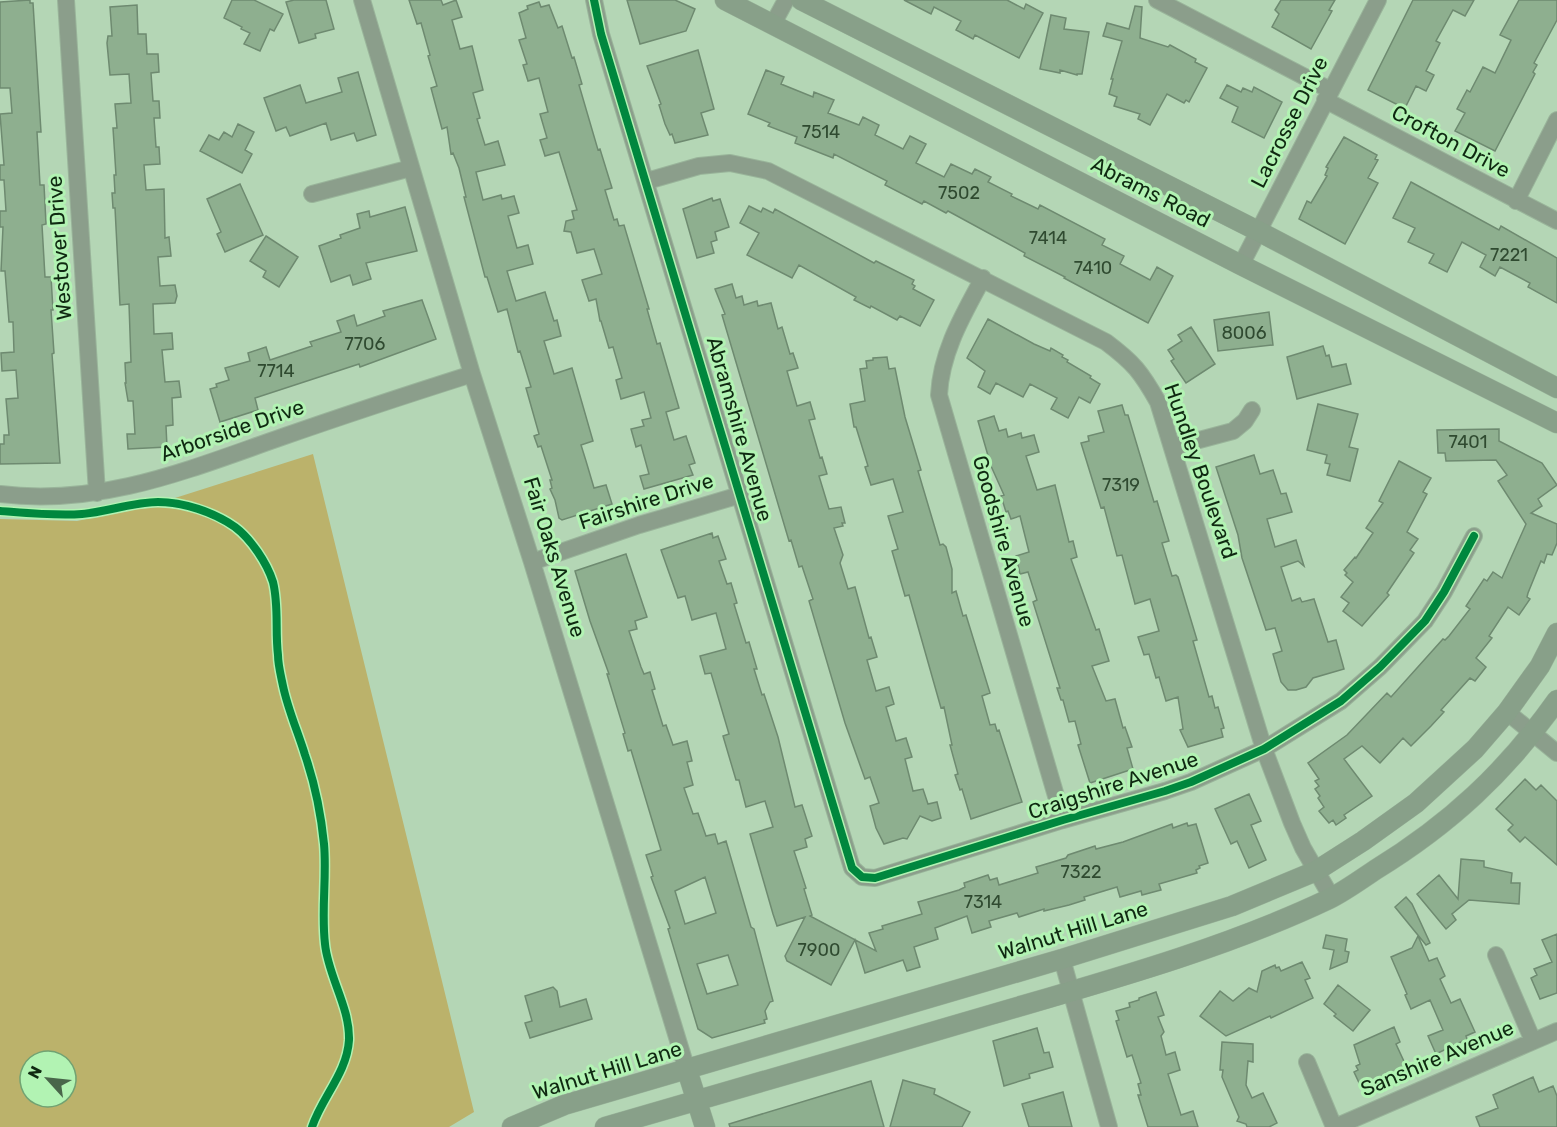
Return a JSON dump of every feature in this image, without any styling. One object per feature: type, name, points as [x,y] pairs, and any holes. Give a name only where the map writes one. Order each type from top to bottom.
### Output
[{"type":"main road","name":"Abrams Road","points":[[725,0],[1241,265],[1557,423]]},
{"type":"main road","name":"Abrams Road","points":[[801,0],[1258,231],[1557,388]]},
{"type":"main road","name":"Walnut Hill Lane","points":[[512,1127],[564,1106],[1062,959],[1232,906],[1316,871],[1416,803],[1475,749],[1507,712],[1540,666],[1557,633]]},
{"type":"main road","points":[[605,1127],[1070,992],[1242,936],[1332,898],[1413,847],[1454,815],[1490,782],[1532,734],[1557,700]]},
{"type":"main road","name":"Fair Oaks Avenue","points":[[687,1070],[705,1127]]},
{"type":"street","name":"Westover Drive","points":[[66,0],[97,493]]},
{"type":"street","name":"Fair Oaks Avenue","points":[[362,0],[472,374],[532,562],[687,1070]]},
{"type":"street","name":"Abramshire Avenue","points":[[594,0],[602,34],[852,868]]},
{"type":"street","points":[[773,24],[786,0]]},
{"type":"street","name":"Crofton Drive","points":[[1157,0],[1516,201],[1557,221]]},
{"type":"street","name":"Lacrosse Drive","points":[[1241,265],[1378,0]]},
{"type":"street","points":[[1516,201],[1557,120]]},
{"type":"street","name":"Hundley Boulevard","points":[[646,181],[699,166],[730,163],[768,171],[983,278],[1106,342],[1130,359],[1144,376],[1158,402],[1264,749],[1292,823],[1332,898]]},
{"type":"street","points":[[312,194],[411,168]]},
{"type":"street","name":"Goodshire Avenue","points":[[983,278],[946,353],[940,376],[939,394],[1063,820]]},
{"type":"street","name":"Arborside Drive","points":[[0,494],[31,498],[97,493],[145,484],[472,374]]},
{"type":"street","points":[[1173,447],[1233,431],[1245,421],[1252,410]]},
{"type":"street","name":"Fairshire Drive","points":[[532,562],[639,525],[740,495]]},
{"type":"street","name":"Craigshire Avenue","points":[[852,868],[862,877],[875,878],[1165,791],[1191,782],[1264,749],[1341,700],[1380,667],[1425,621],[1444,592],[1474,536]]},
{"type":"street","points":[[1507,712],[1557,753]]},
{"type":"street","points":[[1496,955],[1533,1041]]},
{"type":"street","points":[[1062,959],[1109,1127]]},
{"type":"street","name":"Sanshire Avenue","points":[[1334,1127],[1557,1031]]},
{"type":"street","points":[[1307,1062],[1334,1127]]},
{"type":"shaded area","points":[[313,454],[474,1112],[449,1127],[0,1127],[0,519],[77,521],[153,505]]},
{"type":"building","points":[[30,0],[30,3],[33,3],[41,132],[37,132],[40,185],[44,185],[46,224],[42,225],[45,277],[51,277],[54,353],[52,354],[60,463],[0,464],[0,444],[4,444],[4,435],[9,435],[6,399],[18,398],[16,370],[2,371],[1,353],[14,352],[13,322],[9,322],[5,271],[1,271],[3,227],[0,227],[0,211],[6,211],[4,180],[0,180],[0,165],[4,165],[0,114],[12,113],[10,88],[0,88],[0,2]]},
{"type":"building","points":[[232,0],[254,0],[283,14],[274,31],[270,29],[260,51],[244,44],[250,33],[224,18]]},
{"type":"building","points":[[326,0],[334,29],[315,34],[316,38],[299,43],[286,2]]},
{"type":"building","points":[[409,0],[441,0],[443,5],[456,0],[462,17],[452,20],[460,49],[472,46],[483,90],[473,93],[480,118],[477,119],[485,145],[498,141],[505,165],[476,172],[483,200],[501,195],[502,199],[514,196],[519,213],[508,216],[517,248],[528,245],[533,264],[507,271],[516,301],[545,292],[561,336],[544,341],[554,374],[572,368],[593,441],[581,445],[594,488],[606,485],[612,504],[562,520],[559,518],[550,489],[552,488],[550,480],[552,480],[541,446],[538,447],[534,436],[539,434],[526,388],[531,387],[520,351],[518,352],[507,309],[498,312],[487,277],[485,277],[464,197],[466,197],[459,168],[453,153],[451,154],[447,127],[442,129],[431,88],[437,86],[428,56],[430,55],[421,23],[417,24]]},
{"type":"building","points":[[627,0],[675,0],[695,9],[686,31],[640,44]]},
{"type":"building","points":[[904,0],[1007,0],[1024,9],[1026,4],[1043,13],[1019,58],[975,35],[973,39],[956,30],[961,21],[934,7],[931,14]]},
{"type":"building","points":[[1281,0],[1335,0],[1329,10],[1332,11],[1311,49],[1272,27],[1279,14],[1275,10]]},
{"type":"building","points":[[1413,0],[1474,0],[1465,16],[1453,10],[1436,41],[1440,43],[1426,71],[1434,75],[1426,91],[1416,86],[1406,106],[1402,107],[1368,90]]},
{"type":"building","points":[[1519,0],[1557,0],[1557,20],[1534,63],[1537,65],[1533,72],[1535,74],[1495,151],[1455,131],[1465,113],[1457,109],[1467,90],[1470,92],[1483,67],[1495,73],[1511,40],[1500,35]]},
{"type":"building","points":[[539,2],[541,7],[549,5],[558,28],[562,26],[572,58],[574,57],[582,84],[579,85],[612,188],[605,190],[614,220],[617,219],[619,226],[624,225],[657,344],[660,343],[679,408],[666,412],[674,440],[686,436],[695,463],[689,465],[693,475],[644,489],[640,476],[649,474],[641,445],[636,447],[631,429],[644,426],[642,420],[651,418],[644,392],[621,399],[616,380],[622,378],[613,347],[609,348],[596,299],[589,301],[582,280],[602,274],[594,249],[577,253],[571,232],[564,231],[566,221],[574,219],[572,211],[577,210],[559,152],[545,156],[540,140],[547,138],[540,114],[548,112],[539,78],[528,81],[523,65],[527,64],[519,40],[526,38],[519,13],[528,9],[527,6]]},
{"type":"building","points":[[137,5],[138,34],[146,34],[147,54],[158,54],[159,72],[151,73],[153,101],[159,101],[160,118],[154,118],[160,164],[144,165],[146,190],[164,189],[165,238],[169,237],[171,256],[158,257],[160,286],[175,285],[177,296],[175,303],[153,304],[154,334],[172,333],[173,349],[162,350],[165,382],[179,381],[181,397],[172,398],[173,425],[166,426],[167,447],[128,449],[127,434],[135,434],[133,401],[128,401],[125,383],[125,363],[131,362],[129,304],[120,305],[115,208],[113,208],[112,193],[115,193],[114,175],[116,175],[113,128],[117,128],[115,104],[131,103],[129,74],[110,75],[107,43],[108,36],[112,36],[110,7]]},
{"type":"building","points":[[1135,6],[1142,7],[1140,38],[1168,47],[1170,45],[1196,59],[1195,62],[1207,68],[1189,102],[1186,100],[1184,103],[1167,94],[1150,125],[1138,119],[1140,114],[1114,106],[1117,97],[1109,94],[1122,41],[1103,36],[1107,23],[1129,29]]},
{"type":"building","points":[[1051,15],[1066,18],[1064,29],[1089,32],[1082,74],[1040,69]]},
{"type":"building","points":[[698,50],[714,109],[701,113],[708,135],[675,143],[665,124],[659,105],[661,104],[647,66]]},
{"type":"building","points":[[766,70],[784,77],[781,84],[813,97],[814,92],[834,100],[828,113],[859,125],[863,117],[879,125],[875,135],[903,149],[910,136],[926,144],[916,163],[944,177],[951,164],[972,174],[975,169],[991,177],[988,182],[1012,194],[1011,196],[1038,209],[1040,205],[1105,239],[1102,245],[1124,256],[1120,264],[1150,280],[1157,267],[1173,276],[1148,323],[1024,256],[1025,253],[948,211],[946,213],[924,201],[922,204],[885,185],[887,181],[834,154],[833,158],[795,143],[797,137],[768,126],[770,123],[748,114]]},
{"type":"building","points":[[358,72],[376,135],[357,141],[354,133],[331,140],[326,123],[290,136],[286,127],[276,131],[264,98],[300,85],[306,103],[342,92],[338,78]]},
{"type":"building","points":[[1227,85],[1241,92],[1243,88],[1252,92],[1254,87],[1282,102],[1264,138],[1232,122],[1238,107],[1220,98]]},
{"type":"building","points":[[238,124],[254,132],[245,150],[252,154],[242,173],[200,151],[209,135],[219,140],[224,132],[232,137]]},
{"type":"building","points":[[1344,137],[1377,155],[1375,159],[1378,160],[1368,178],[1378,183],[1345,244],[1299,219],[1307,201],[1311,203],[1327,176],[1325,175],[1328,168],[1326,167]]},
{"type":"building","points":[[1411,182],[1499,230],[1501,226],[1557,258],[1557,303],[1528,287],[1530,283],[1500,267],[1495,276],[1480,267],[1486,255],[1462,242],[1447,272],[1429,263],[1434,254],[1408,242],[1415,228],[1393,218]]},
{"type":"building","points":[[240,184],[263,235],[225,252],[217,234],[221,232],[207,199]]},
{"type":"building","points":[[712,198],[713,201],[720,199],[729,227],[715,232],[717,240],[711,242],[714,253],[697,258],[683,209]]},
{"type":"building","points":[[749,206],[761,212],[763,208],[773,213],[775,209],[874,263],[876,261],[914,280],[913,289],[934,300],[920,326],[900,316],[897,320],[854,300],[856,297],[799,265],[792,278],[747,255],[759,233],[740,223]]},
{"type":"building","points":[[405,207],[417,251],[366,263],[371,279],[353,285],[350,275],[331,282],[319,246],[360,228],[357,214],[369,211],[370,217]]},
{"type":"building","points":[[266,236],[298,257],[279,287],[263,277],[266,271],[250,261]]},
{"type":"building","points":[[732,284],[736,298],[742,296],[744,305],[757,301],[758,306],[771,303],[778,329],[782,327],[790,354],[793,353],[798,368],[787,371],[797,406],[810,402],[815,419],[809,420],[827,474],[819,476],[829,509],[841,507],[845,523],[842,523],[843,526],[834,528],[843,555],[840,563],[848,589],[855,587],[869,638],[871,637],[877,657],[867,660],[876,691],[889,687],[894,704],[886,707],[896,741],[906,738],[912,757],[905,759],[913,791],[923,789],[928,804],[937,802],[941,818],[932,821],[920,816],[907,839],[903,838],[884,844],[876,828],[870,806],[879,803],[870,777],[865,779],[845,723],[809,601],[813,599],[802,566],[799,567],[791,540],[789,541],[722,315],[725,314],[715,289]]},
{"type":"building","points":[[422,300],[436,339],[360,367],[359,364],[255,398],[258,410],[220,422],[210,389],[217,387],[216,384],[229,380],[225,368],[250,361],[248,353],[266,347],[270,360],[312,346],[310,342],[341,332],[337,321],[354,315],[357,326],[385,316],[383,311]]},
{"type":"building","points":[[1269,312],[1273,345],[1218,351],[1214,320]]},
{"type":"building","points":[[988,319],[1034,344],[1050,351],[1051,348],[1063,355],[1062,357],[1068,360],[1067,362],[1091,376],[1090,378],[1100,384],[1090,403],[1079,397],[1068,418],[1051,409],[1057,398],[1030,384],[1023,397],[996,383],[990,394],[978,387],[985,371],[967,358]]},
{"type":"building","points":[[1191,327],[1215,364],[1186,383],[1171,361],[1174,359],[1168,350],[1182,341],[1178,335]]},
{"type":"building","points":[[1323,346],[1326,356],[1329,355],[1332,367],[1346,364],[1351,384],[1297,399],[1287,357]]},
{"type":"building","points":[[887,357],[889,369],[895,368],[905,417],[921,470],[918,471],[940,545],[943,544],[946,547],[952,569],[952,593],[956,591],[963,616],[966,615],[990,693],[982,696],[990,725],[995,724],[997,731],[999,730],[1022,802],[971,819],[955,775],[958,774],[950,745],[952,745],[944,707],[941,708],[909,595],[905,596],[892,551],[898,549],[888,516],[903,512],[893,479],[871,485],[865,467],[868,466],[856,427],[854,427],[850,404],[865,401],[860,369],[867,368],[866,361]]},
{"type":"building","points":[[1318,404],[1358,414],[1349,447],[1358,449],[1350,481],[1327,475],[1330,464],[1325,463],[1327,455],[1307,450]]},
{"type":"building","points":[[1122,405],[1125,415],[1128,415],[1154,502],[1157,501],[1169,541],[1162,543],[1172,576],[1178,577],[1197,640],[1193,641],[1209,697],[1212,696],[1215,708],[1218,707],[1224,728],[1221,729],[1223,737],[1188,747],[1180,730],[1183,729],[1178,697],[1166,701],[1149,654],[1144,655],[1138,637],[1159,631],[1150,599],[1135,604],[1122,555],[1117,556],[1104,507],[1101,508],[1081,443],[1089,441],[1088,436],[1104,432],[1098,411]]},
{"type":"building","points":[[994,416],[999,431],[1006,429],[1008,437],[1021,433],[1022,438],[1034,435],[1039,452],[1026,456],[1037,490],[1055,485],[1069,542],[1073,541],[1077,557],[1071,559],[1096,630],[1099,629],[1109,661],[1092,666],[1106,701],[1115,699],[1123,728],[1125,727],[1132,747],[1127,748],[1133,769],[1090,783],[1078,745],[1081,744],[1075,721],[1069,722],[1057,688],[1060,688],[1033,602],[1037,600],[1028,572],[1020,574],[1016,556],[1029,552],[1020,516],[1011,519],[1008,511],[1006,512],[1001,496],[1004,495],[991,466],[978,421]]},
{"type":"building","points":[[1499,429],[1499,441],[1542,463],[1557,485],[1538,499],[1542,506],[1531,513],[1557,524],[1557,543],[1552,555],[1547,554],[1544,563],[1541,561],[1528,593],[1527,597],[1530,599],[1519,615],[1508,607],[1489,636],[1492,638],[1476,658],[1486,667],[1475,681],[1470,678],[1441,710],[1444,712],[1411,746],[1403,738],[1380,763],[1362,746],[1344,759],[1372,796],[1344,815],[1346,818],[1336,825],[1333,820],[1329,823],[1319,811],[1324,807],[1315,789],[1319,786],[1315,781],[1319,779],[1308,763],[1347,735],[1387,693],[1391,697],[1443,639],[1449,636],[1470,609],[1466,606],[1484,579],[1487,581],[1493,572],[1502,578],[1526,524],[1498,481],[1507,475],[1496,460],[1446,461],[1445,453],[1438,453],[1437,430]]},
{"type":"building","points":[[1254,455],[1260,474],[1273,470],[1281,494],[1286,493],[1292,512],[1267,519],[1275,547],[1296,540],[1304,566],[1298,561],[1281,567],[1292,601],[1300,598],[1302,602],[1314,599],[1328,642],[1336,640],[1344,669],[1313,678],[1306,687],[1296,690],[1288,690],[1281,682],[1273,654],[1282,651],[1275,628],[1266,630],[1242,558],[1238,535],[1216,467]]},
{"type":"building","points":[[1399,461],[1431,478],[1423,492],[1427,494],[1407,532],[1418,539],[1410,550],[1414,553],[1387,593],[1389,595],[1362,626],[1343,611],[1349,603],[1341,597],[1353,582],[1345,575],[1347,573],[1344,570],[1356,558],[1373,533],[1366,528],[1383,503],[1379,501]]},
{"type":"building","points":[[712,533],[713,538],[718,536],[726,559],[719,561],[727,584],[731,583],[737,603],[734,604],[746,643],[749,642],[757,669],[754,669],[778,737],[795,807],[802,805],[812,836],[805,839],[807,847],[794,851],[806,888],[804,889],[812,915],[810,916],[876,951],[869,933],[883,929],[882,926],[922,914],[918,902],[959,890],[965,887],[964,883],[988,875],[990,880],[997,878],[999,885],[1038,873],[1036,867],[1066,858],[1068,855],[1095,846],[1096,849],[1123,842],[1172,824],[1173,828],[1187,823],[1188,826],[1196,824],[1208,863],[1199,866],[1197,873],[1159,884],[1161,890],[1142,895],[1141,891],[1120,897],[1117,887],[1084,897],[1085,900],[1069,905],[1044,911],[1044,909],[1019,917],[1017,913],[989,921],[991,927],[972,933],[967,916],[935,928],[938,939],[914,947],[920,967],[907,971],[903,960],[865,973],[855,940],[831,985],[787,961],[785,956],[805,917],[777,926],[773,914],[750,834],[773,827],[765,801],[746,807],[723,736],[729,734],[711,673],[705,674],[700,656],[726,649],[716,613],[692,620],[685,596],[678,598],[661,550]]},
{"type":"building","points":[[626,554],[647,617],[635,621],[637,629],[629,631],[644,674],[650,672],[655,689],[652,690],[663,726],[666,725],[673,745],[687,741],[692,761],[687,762],[693,785],[684,788],[693,814],[698,813],[706,836],[715,834],[718,844],[726,841],[751,927],[754,929],[773,1001],[765,1011],[767,1019],[764,1020],[765,1023],[712,1038],[698,1029],[668,929],[670,928],[651,877],[653,876],[646,855],[661,850],[631,750],[628,751],[623,734],[625,733],[607,674],[609,674],[575,571]],"holes":[[[705,877],[716,913],[685,924],[675,891]],[[728,955],[738,985],[707,994],[697,964]]]},
{"type":"building","points":[[1525,779],[1536,790],[1541,785],[1557,801],[1557,865],[1525,837],[1520,842],[1508,830],[1513,825],[1496,809]]},
{"type":"building","points":[[1249,794],[1261,821],[1251,825],[1266,860],[1249,868],[1237,841],[1231,844],[1215,809]]},
{"type":"building","points":[[1461,859],[1484,861],[1484,867],[1512,873],[1511,883],[1520,883],[1519,904],[1469,900],[1452,914],[1456,920],[1446,929],[1417,894],[1439,875],[1458,899]]},
{"type":"building","points":[[1406,897],[1412,904],[1430,943],[1426,945],[1395,907]]},
{"type":"building","points":[[1557,934],[1557,993],[1540,999],[1531,978],[1537,975],[1534,969],[1552,962],[1542,940]]},
{"type":"building","points":[[1326,935],[1347,939],[1345,951],[1349,952],[1347,962],[1330,969],[1334,950],[1323,948]]},
{"type":"building","points":[[1418,936],[1429,961],[1437,958],[1445,976],[1440,979],[1451,1003],[1460,999],[1475,1032],[1466,1036],[1467,1039],[1436,1054],[1428,1036],[1443,1030],[1430,1000],[1411,1009],[1391,957],[1412,948]]},
{"type":"building","points":[[1302,962],[1310,978],[1305,980],[1313,998],[1226,1036],[1200,1016],[1220,991],[1233,1001],[1249,988],[1257,992],[1262,971],[1275,965],[1281,971]]},
{"type":"building","points":[[1338,985],[1370,1010],[1353,1031],[1334,1016],[1336,1014],[1324,1004]]},
{"type":"building","points":[[553,987],[557,991],[560,1007],[586,999],[592,1019],[530,1038],[525,1023],[532,1021],[525,996]]},
{"type":"building","points":[[1156,992],[1164,1015],[1158,1017],[1164,1032],[1161,1036],[1166,1055],[1175,1052],[1180,1070],[1168,1074],[1181,1115],[1193,1111],[1198,1127],[1148,1127],[1138,1095],[1141,1095],[1138,1084],[1141,1083],[1132,1055],[1127,1057],[1116,1021],[1119,1020],[1116,1011],[1130,1007],[1129,1003]]},
{"type":"building","points":[[1394,1027],[1400,1042],[1396,1044],[1407,1068],[1362,1089],[1354,1072],[1358,1070],[1356,1066],[1360,1064],[1354,1045]]},
{"type":"building","points":[[1037,1028],[1044,1053],[1049,1052],[1053,1067],[1029,1074],[1030,1078],[1004,1086],[993,1041]]},
{"type":"building","points":[[1222,1042],[1253,1044],[1253,1062],[1248,1061],[1246,1085],[1252,1098],[1263,1093],[1277,1123],[1269,1127],[1247,1127],[1246,1124],[1237,1121],[1239,1117],[1222,1077],[1223,1070],[1220,1070]]},
{"type":"building","points":[[1533,1077],[1539,1092],[1553,1086],[1557,1096],[1557,1127],[1480,1127],[1476,1117],[1498,1108],[1493,1095]]},
{"type":"building","points":[[903,1080],[935,1089],[934,1094],[970,1112],[962,1127],[890,1127]]},
{"type":"building","points":[[871,1081],[884,1127],[730,1127],[729,1124]]},
{"type":"building","points":[[1063,1092],[1072,1127],[1029,1127],[1022,1104]]},
{"type":"cycle path","points":[[594,0],[601,34],[852,868],[862,877],[875,878],[1165,791],[1191,782],[1264,749],[1341,701],[1380,667],[1425,621],[1444,592],[1474,536]]},
{"type":"cycle path","points":[[0,511],[72,515],[149,502],[188,506],[208,512],[235,527],[258,552],[267,567],[275,591],[278,659],[283,686],[315,788],[323,833],[325,944],[330,968],[343,1004],[349,1040],[344,1063],[312,1127]]}]
